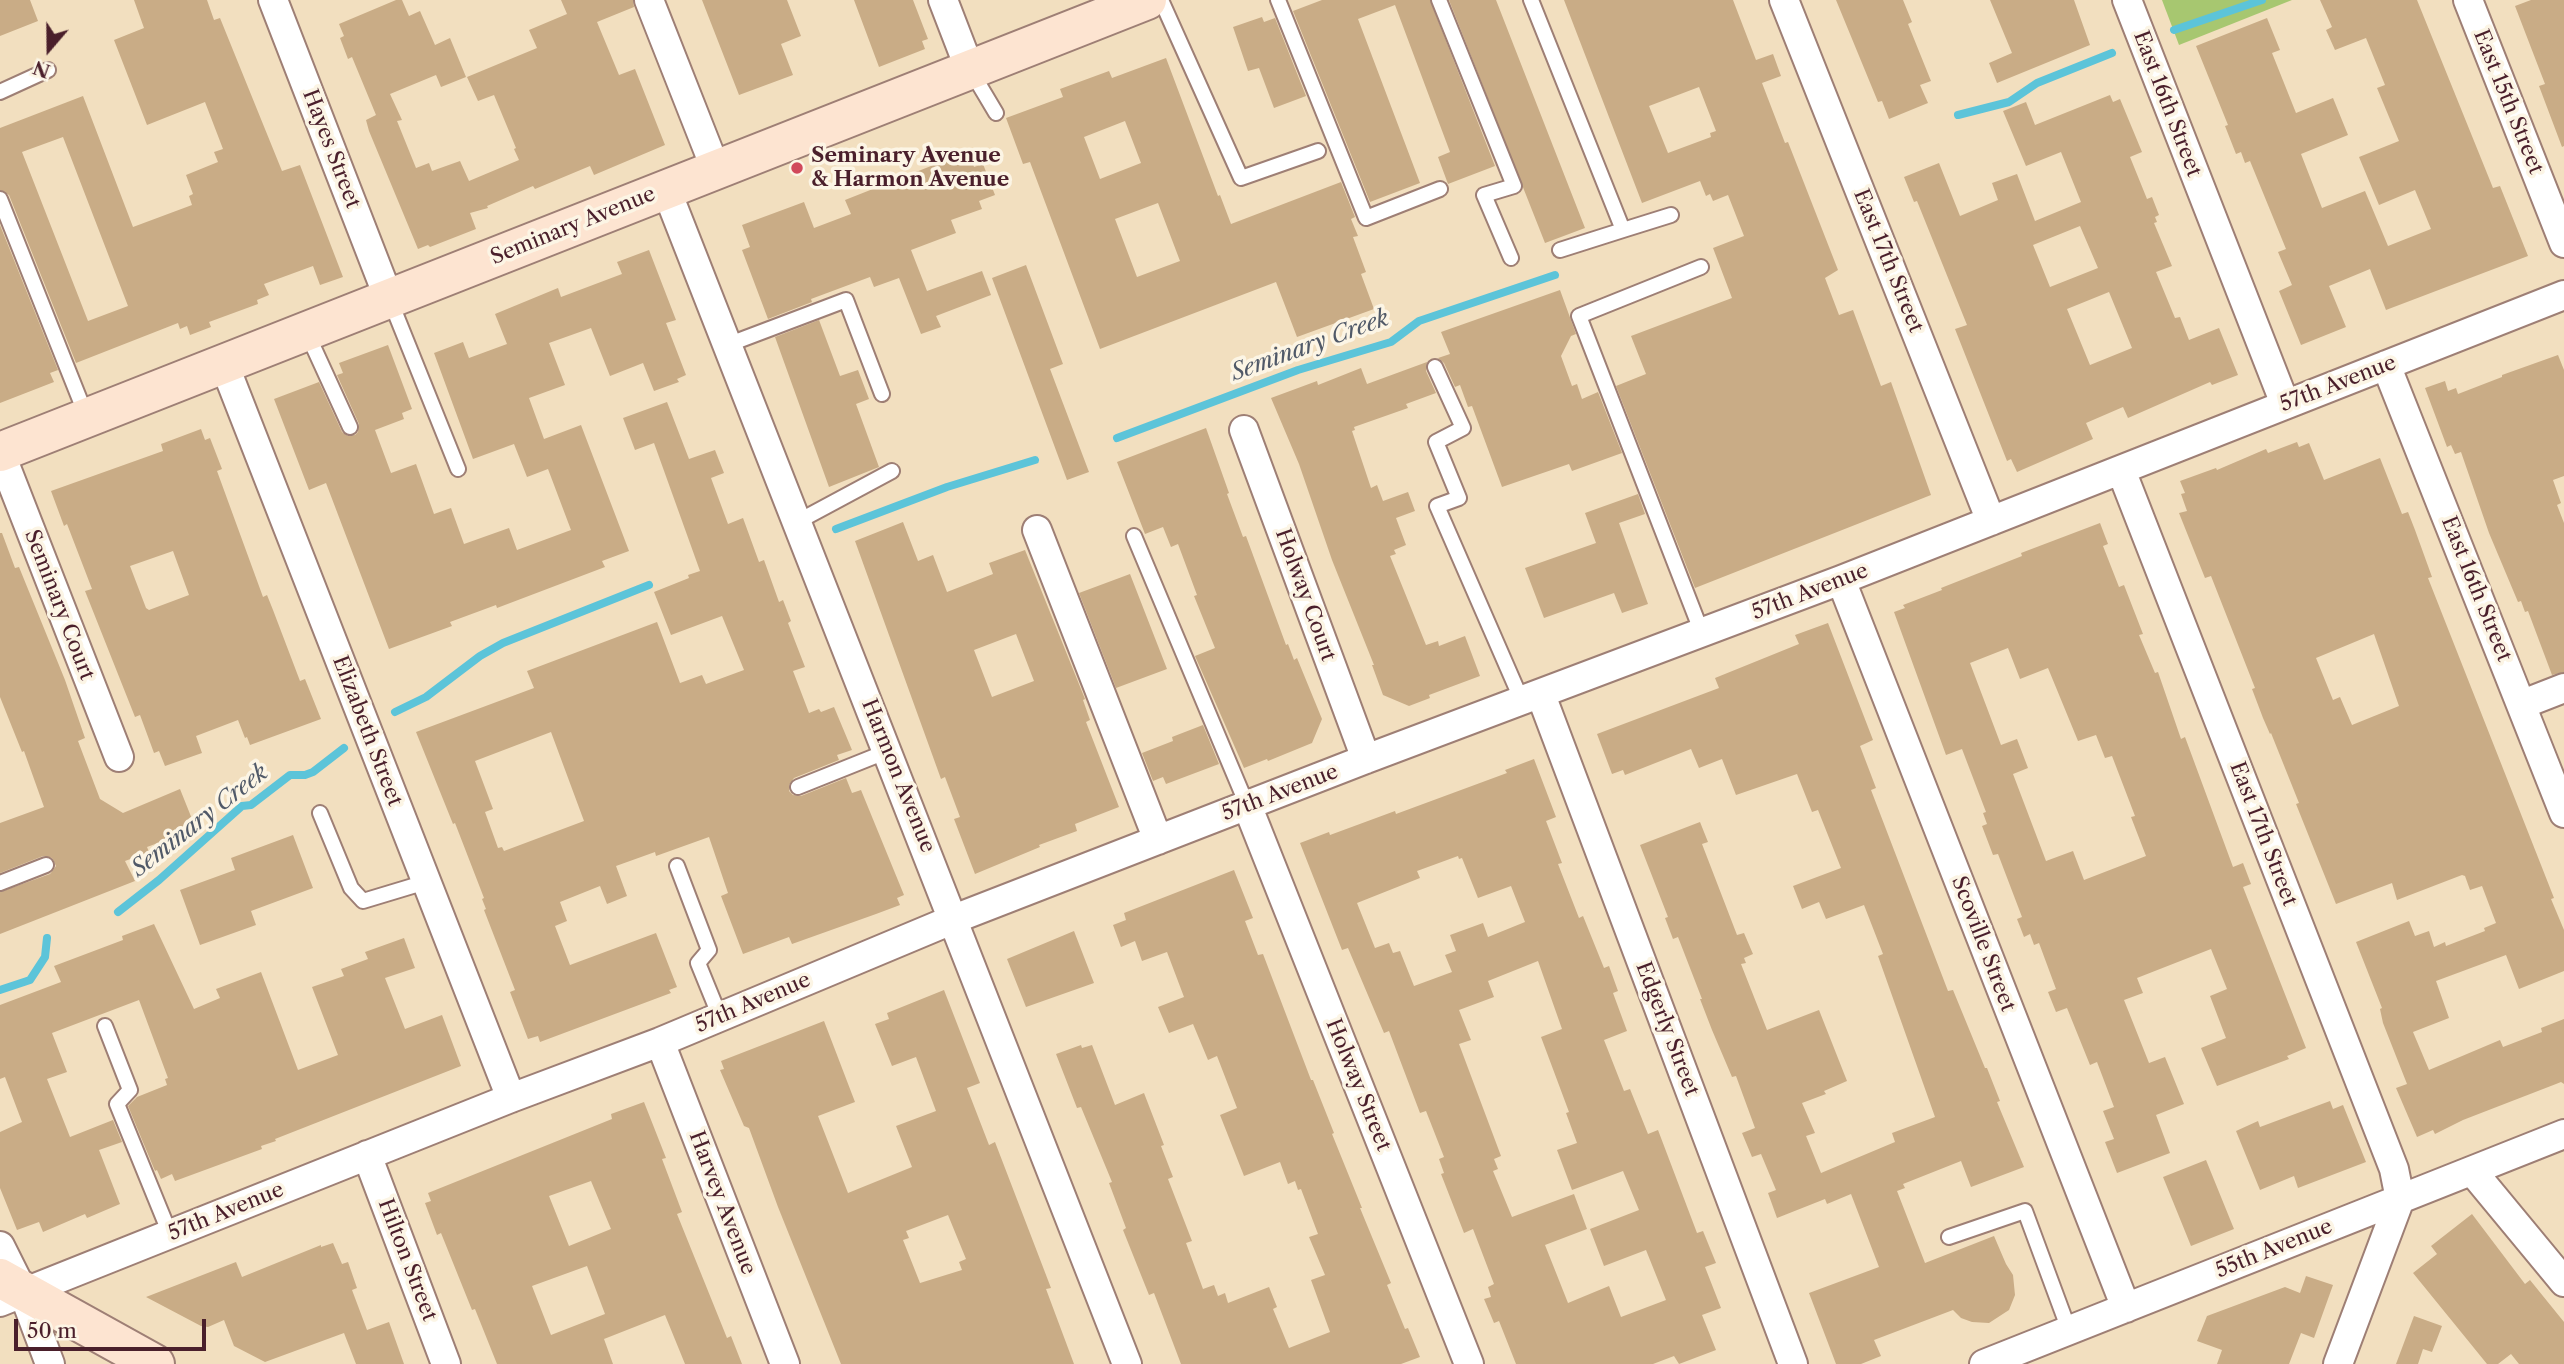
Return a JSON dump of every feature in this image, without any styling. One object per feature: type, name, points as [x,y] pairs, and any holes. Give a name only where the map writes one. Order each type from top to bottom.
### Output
[{"type":"street","name":"Hayes Street","points":[[273,0],[389,299]]},
{"type":"street","points":[[649,0],[716,170]]},
{"type":"street","points":[[943,0],[970,70]]},
{"type":"street","name":"Seminary Avenue","points":[[0,452],[1147,0]]},
{"type":"street","name":"East 17th Street","points":[[1784,0],[1991,522]]},
{"type":"street","name":"East 16th Street","points":[[2127,0],[2285,404]]},
{"type":"street","name":"East 15th Street","points":[[2468,0],[2564,243]]},
{"type":"street","name":"Harmon Avenue","points":[[666,189],[1127,1364]]},
{"type":"street","name":"57th Avenue","points":[[8,1291],[170,1234],[511,1098],[660,1042],[954,919],[1991,522],[2564,295]]},
{"type":"street","name":"Elizabeth Street","points":[[224,364],[511,1098]]},
{"type":"street","name":"East 16th Street","points":[[2386,365],[2523,704],[2564,813]]},
{"type":"street","name":"Holway Court","points":[[1244,430],[1366,760]]},
{"type":"street","name":"Seminary Court","points":[[0,452],[119,757]]},
{"type":"street","name":"East 17th Street","points":[[2121,470],[2394,1170],[2400,1199]]},
{"type":"street","points":[[1037,530],[1158,840]]},
{"type":"street","name":"Scoville Street","points":[[1841,580],[2126,1308]]},
{"type":"street","points":[[2523,704],[2564,688]]},
{"type":"street","name":"Edgerly Street","points":[[1532,698],[1793,1364]]},
{"type":"street","name":"Holway Street","points":[[1247,805],[1469,1364]]},
{"type":"street","name":"Harvey Avenue","points":[[660,1042],[785,1364]]},
{"type":"street","name":"55th Avenue","points":[[1984,1364],[2564,1134]]},
{"type":"street","name":"Hilton Street","points":[[367,1155],[446,1364]]},
{"type":"street","points":[[2473,1172],[2564,1282]]},
{"type":"street","points":[[2339,1364],[2400,1199]]},
{"type":"street","points":[[0,1246],[8,1291],[50,1364]]},
{"type":"street","points":[[8,1291],[155,1364]]},
{"type":"lane","points":[[1161,0],[1241,178],[1318,151]]},
{"type":"lane","points":[[1278,0],[1366,218],[1440,189]]},
{"type":"lane","points":[[1439,0],[1514,186],[1485,195],[1511,258]]},
{"type":"lane","points":[[1531,0],[1623,230]]},
{"type":"lane","points":[[0,92],[48,70]]},
{"type":"lane","points":[[970,70],[996,113]]},
{"type":"lane","points":[[0,198],[87,418]]},
{"type":"lane","points":[[1560,250],[1671,215]]},
{"type":"lane","points":[[1701,267],[1578,316],[1702,633]]},
{"type":"lane","points":[[389,299],[458,469]]},
{"type":"lane","points":[[727,345],[846,300],[882,394]]},
{"type":"lane","points":[[306,331],[350,427]]},
{"type":"lane","points":[[1435,367],[1463,428],[1436,442],[1459,498],[1437,506],[1532,698]]},
{"type":"lane","points":[[797,522],[892,471]]},
{"type":"lane","points":[[1134,536],[1247,805]]},
{"type":"lane","points":[[798,787],[888,751]]},
{"type":"lane","points":[[320,813],[351,888],[363,901],[426,882]]},
{"type":"lane","points":[[0,883],[46,865]]},
{"type":"lane","points":[[677,866],[709,950],[698,963],[720,1017]]},
{"type":"lane","points":[[105,1026],[130,1090],[117,1104],[170,1234]]},
{"type":"lane","points":[[1949,1237],[2025,1210],[2069,1330]]},
{"type":"green space","points":[[2162,0],[2292,0],[2179,45]]},
{"type":"building","points":[[0,0],[30,0],[38,21],[0,36]]},
{"type":"building","points":[[134,0],[207,0],[214,20],[220,18],[282,171],[300,165],[343,277],[320,285],[313,266],[264,284],[269,295],[257,300],[258,304],[209,322],[211,327],[190,335],[187,326],[180,329],[178,323],[76,363],[9,195],[0,190],[0,128],[83,96],[133,227],[192,205],[189,196],[193,194],[186,175],[218,162],[214,152],[223,149],[205,102],[147,125],[114,40],[144,28]],"holes":[[[63,137],[128,306],[88,321],[22,152]]]},
{"type":"building","points":[[396,0],[402,0],[409,16],[420,11],[435,45],[450,38],[466,77],[441,87],[436,75],[390,94],[402,120],[397,121],[416,168],[429,163],[432,171],[460,161],[469,181],[519,160],[494,95],[478,101],[467,77],[537,48],[529,30],[567,14],[561,0],[633,0],[634,7],[597,22],[619,75],[635,69],[665,145],[594,175],[590,166],[535,189],[533,186],[487,206],[488,208],[470,213],[476,229],[418,249],[369,131],[366,120],[376,115],[352,57],[348,59],[340,38],[344,36],[339,24]]},
{"type":"building","points":[[702,0],[787,0],[801,36],[781,44],[793,75],[739,95]]},
{"type":"building","points":[[854,0],[913,0],[928,39],[922,41],[925,49],[879,67]]},
{"type":"building","points":[[1322,0],[1430,0],[1495,166],[1448,184],[1438,157],[1450,152],[1395,5],[1358,19],[1420,183],[1370,202],[1293,11]]},
{"type":"building","points":[[1449,0],[1496,0],[1585,228],[1545,243]]},
{"type":"building","points":[[1564,0],[1733,0],[1756,60],[1773,54],[1781,76],[1762,83],[1838,270],[1825,278],[1839,315],[1853,310],[1881,386],[1891,382],[1931,495],[1695,588],[1616,386],[1646,374],[1631,336],[1732,298],[1713,248],[1744,236],[1728,195],[1713,201],[1710,194],[1706,196],[1700,181],[1642,203]],"holes":[[[1699,87],[1716,131],[1710,133],[1711,137],[1668,153],[1649,106]]]},
{"type":"building","points":[[1836,0],[1903,0],[1912,22],[1908,24],[1931,81],[1920,85],[1928,103],[1889,119],[1882,101],[1878,102]]},
{"type":"building","points":[[1990,0],[2074,0],[2090,45],[1997,83],[1989,63],[2012,53]]},
{"type":"building","points":[[2320,0],[2417,0],[2493,188],[2500,186],[2528,256],[2386,310],[2370,269],[2329,286],[2346,327],[2301,345],[2279,291],[2292,285],[2278,252],[2286,249],[2250,161],[2245,163],[2241,152],[2236,154],[2225,126],[2228,125],[2196,46],[2267,18],[2280,50],[2272,53],[2296,113],[2333,98],[2348,135],[2301,154],[2322,208],[2365,191],[2388,246],[2431,229],[2415,190],[2379,205],[2359,157],[2399,141],[2377,88],[2385,85],[2366,38],[2335,50],[2326,30],[2332,27]]},
{"type":"building","points":[[2531,0],[2564,0],[2562,147],[2539,86],[2545,84],[2515,6]]},
{"type":"building","points":[[1262,17],[1264,22],[1275,18],[1306,96],[1274,108],[1259,68],[1248,71],[1233,27]]},
{"type":"building","points":[[1166,58],[1231,224],[1341,182],[1355,217],[1351,219],[1358,236],[1353,237],[1366,272],[1361,274],[1374,309],[1297,337],[1276,282],[1100,349],[1030,162],[1023,164],[1006,118],[1063,97],[1060,89],[1109,71],[1112,78]],"holes":[[[1125,121],[1141,163],[1100,179],[1084,137]],[[1158,203],[1180,261],[1137,277],[1115,219]]]},
{"type":"building","points":[[2110,95],[2113,102],[2120,99],[2142,152],[2130,157],[2147,199],[2152,197],[2159,215],[2155,217],[2157,222],[2154,223],[2172,266],[2156,272],[2175,318],[2180,317],[2189,340],[2219,328],[2238,375],[2212,385],[2210,382],[2128,418],[2123,407],[2086,423],[2093,439],[2017,472],[2011,459],[2007,461],[1955,329],[1967,325],[1917,201],[1914,202],[1904,177],[1939,163],[1960,216],[1998,200],[1992,183],[2017,174],[2035,221],[2081,202],[2061,152],[2026,166],[2003,111],[2026,102],[2035,125]],"holes":[[[2080,226],[2098,268],[2050,287],[2033,245]],[[2109,292],[2132,348],[2090,365],[2067,309]]]},
{"type":"building","points":[[969,151],[974,167],[983,164],[995,195],[979,201],[982,209],[951,220],[956,233],[911,250],[927,291],[982,271],[991,295],[936,316],[941,327],[921,334],[899,278],[874,287],[870,277],[811,299],[812,302],[768,319],[742,250],[750,247],[742,225],[804,202],[814,228],[851,214],[845,200]]},
{"type":"building","points":[[0,225],[58,370],[50,373],[54,382],[0,403]]},
{"type":"building","points":[[649,250],[676,320],[666,323],[686,375],[677,379],[679,382],[654,391],[643,363],[610,376],[591,328],[549,343],[565,385],[529,398],[544,439],[581,425],[629,551],[602,561],[605,567],[497,608],[496,605],[450,622],[452,626],[389,649],[326,483],[309,490],[274,399],[319,382],[342,432],[348,436],[355,435],[359,424],[337,375],[343,373],[339,363],[388,345],[412,409],[402,413],[404,419],[375,430],[391,473],[416,464],[434,514],[451,508],[464,544],[509,528],[517,550],[571,530],[548,469],[527,477],[514,444],[473,459],[434,353],[463,342],[469,358],[507,344],[495,314],[558,288],[561,297],[622,274],[617,262]]},
{"type":"building","points":[[1026,265],[1063,364],[1050,369],[1089,472],[1067,480],[992,278]]},
{"type":"building","points":[[1560,290],[1576,334],[1571,336],[1561,356],[1572,386],[1577,384],[1582,399],[1598,392],[1622,453],[1572,471],[1569,464],[1502,487],[1472,406],[1468,407],[1460,385],[1455,387],[1444,363],[1438,358],[1450,354],[1441,332]]},
{"type":"building","points":[[819,320],[840,376],[858,370],[869,399],[856,404],[879,467],[829,487],[775,337]]},
{"type":"building","points":[[2558,355],[2564,370],[2564,476],[2553,480],[2561,503],[2557,505],[2564,523],[2564,672],[2552,675],[2528,611],[2525,612],[2521,601],[2518,602],[2489,533],[2461,452],[2455,454],[2451,445],[2447,447],[2425,388],[2445,381],[2448,391],[2456,388],[2458,394]]},
{"type":"building","points":[[1427,362],[1426,371],[1436,393],[1406,404],[1408,408],[1354,427],[1355,430],[1352,431],[1371,488],[1377,485],[1383,501],[1408,492],[1415,511],[1396,518],[1406,545],[1394,550],[1396,554],[1390,556],[1426,645],[1438,641],[1439,646],[1465,636],[1480,676],[1429,695],[1430,698],[1409,706],[1383,695],[1299,464],[1271,398],[1317,381],[1318,385],[1361,368],[1367,384]]},
{"type":"building","points":[[667,402],[689,459],[715,450],[724,473],[711,478],[728,524],[743,518],[759,562],[764,560],[779,602],[783,600],[791,621],[788,623],[805,667],[793,671],[809,713],[834,707],[852,750],[837,755],[839,760],[794,778],[789,785],[789,791],[793,795],[801,796],[846,778],[852,793],[861,790],[904,895],[897,898],[900,905],[876,914],[792,944],[789,937],[743,954],[721,896],[728,893],[709,837],[656,856],[655,852],[616,866],[627,896],[607,904],[600,886],[560,902],[567,921],[555,926],[570,965],[656,933],[677,987],[669,990],[671,993],[540,1042],[538,1036],[528,1039],[510,992],[515,990],[484,910],[484,898],[416,732],[534,688],[527,671],[657,622],[680,683],[702,675],[706,684],[744,670],[722,616],[671,635],[654,592],[700,571],[654,443],[635,450],[623,418]],"holes":[[[551,732],[584,821],[504,851],[502,847],[498,848],[485,812],[493,809],[475,761]]]},
{"type":"building","points":[[1206,428],[1229,493],[1227,494],[1243,537],[1246,536],[1286,645],[1288,644],[1294,660],[1297,658],[1322,719],[1312,743],[1244,768],[1195,656],[1215,648],[1194,596],[1197,595],[1178,544],[1171,547],[1163,527],[1145,534],[1117,462]]},
{"type":"building","points":[[201,429],[205,440],[210,438],[222,469],[217,471],[263,597],[267,595],[300,681],[305,679],[321,719],[250,745],[238,720],[196,736],[202,753],[165,766],[159,751],[154,753],[140,715],[135,717],[85,591],[92,589],[51,491],[163,451],[161,444]],"holes":[[[173,551],[189,595],[149,610],[130,566]]]},
{"type":"building","points":[[2297,442],[2299,447],[2309,443],[2324,480],[2380,458],[2402,514],[2408,512],[2432,577],[2428,578],[2554,898],[2551,899],[2564,930],[2564,971],[2519,989],[2506,955],[2436,981],[2449,1018],[2413,1032],[2429,1070],[2500,1040],[2503,1047],[2542,1032],[2541,1028],[2564,1019],[2564,1084],[2561,1082],[2463,1120],[2435,1134],[2433,1130],[2417,1137],[2396,1088],[2407,1084],[2383,1023],[2382,1008],[2356,942],[2409,921],[2415,936],[2429,931],[2434,947],[2445,942],[2446,946],[2485,931],[2484,928],[2496,923],[2482,886],[2470,890],[2465,876],[2462,875],[2397,900],[2392,883],[2336,904],[2211,576],[2205,578],[2179,513],[2187,511],[2181,494],[2185,493],[2180,481],[2216,468],[2217,470],[2266,449],[2268,453]],"holes":[[[2374,634],[2399,706],[2352,725],[2340,697],[2333,700],[2316,658]]]},
{"type":"building","points":[[1638,494],[1645,514],[1619,523],[1648,604],[1622,613],[1614,593],[1544,618],[1525,568],[1596,543],[1585,513]]},
{"type":"building","points":[[903,522],[918,561],[933,555],[947,592],[993,574],[989,563],[1025,550],[1085,699],[1083,700],[1090,720],[1086,722],[1119,807],[1075,824],[1077,831],[975,874],[954,819],[960,817],[945,777],[941,779],[855,541]],"holes":[[[1016,634],[1034,681],[992,697],[974,650]]]},
{"type":"building","points":[[2100,523],[2108,544],[2103,546],[2119,587],[2124,585],[2143,634],[2139,635],[2155,673],[2158,672],[2181,739],[2185,737],[2233,867],[2243,863],[2251,884],[2243,887],[2306,1048],[2287,1056],[2289,1059],[2217,1086],[2201,1048],[2226,1038],[2210,996],[2227,989],[2211,949],[2137,978],[2143,993],[2124,1000],[2149,1063],[2165,1057],[2184,1104],[2156,1115],[2170,1153],[2117,1173],[2105,1142],[2114,1139],[2103,1111],[2114,1107],[2097,1062],[2090,1065],[2067,1008],[2056,1012],[2048,992],[2056,989],[2039,943],[2034,945],[2030,934],[2024,937],[2017,919],[2022,917],[1998,854],[1993,855],[1982,826],[1987,824],[1983,813],[1986,812],[1962,749],[1946,755],[1894,612],[1905,608],[1903,605],[1942,590],[1941,588],[2022,556],[2021,553]],"holes":[[[2008,648],[2020,679],[2048,668],[2078,741],[2096,735],[2105,758],[2112,756],[2135,816],[2131,817],[2146,856],[2084,880],[2073,851],[2046,861],[2013,774],[2028,768],[2017,739],[2001,745],[1970,663]]]},
{"type":"building","points":[[0,533],[15,568],[19,567],[65,680],[85,738],[78,741],[100,799],[123,813],[180,789],[196,829],[147,847],[149,852],[125,861],[135,881],[0,934],[0,892],[50,874],[56,866],[52,858],[43,856],[0,873],[0,823],[44,807],[24,751],[22,752],[0,697]]},
{"type":"building","points":[[1130,574],[1167,669],[1116,688],[1079,593]]},
{"type":"building","points":[[1828,623],[1873,740],[1860,746],[1876,788],[1871,790],[1948,991],[1953,990],[1987,1068],[2000,1101],[1997,1102],[2024,1167],[1971,1187],[1961,1161],[1903,1184],[1905,1188],[1897,1191],[1925,1263],[1994,1236],[2013,1275],[2015,1295],[2009,1310],[1989,1323],[1972,1322],[1961,1318],[1953,1310],[1874,1340],[1881,1356],[1861,1364],[1836,1364],[1809,1293],[1879,1267],[1851,1194],[1827,1204],[1825,1199],[1777,1218],[1768,1193],[1776,1190],[1761,1154],[1752,1157],[1742,1133],[1755,1128],[1736,1076],[1732,1077],[1712,1030],[1678,937],[1673,939],[1665,918],[1668,917],[1640,845],[1700,822],[1708,842],[1702,844],[1737,935],[1744,933],[1753,954],[1744,958],[1746,963],[1741,964],[1767,1030],[1819,1010],[1847,1081],[1824,1091],[1826,1094],[1802,1103],[1815,1133],[1806,1136],[1821,1173],[1895,1142],[1892,1133],[1935,1117],[1878,956],[1883,954],[1864,905],[1826,919],[1819,902],[1802,909],[1793,886],[1841,868],[1818,810],[1812,812],[1797,774],[1736,795],[1722,759],[1699,768],[1691,749],[1625,775],[1623,770],[1612,774],[1597,734],[1719,688],[1715,678],[1799,644],[1795,635]]},
{"type":"building","points":[[1203,725],[1219,764],[1166,784],[1163,777],[1153,781],[1142,753]]},
{"type":"building","points":[[1534,759],[1556,817],[1546,821],[1562,863],[1558,864],[1579,918],[1583,916],[1604,968],[1609,966],[1618,991],[1613,993],[1627,1031],[1604,1040],[1624,1091],[1630,1089],[1648,1134],[1658,1130],[1697,1233],[1703,1231],[1716,1263],[1705,1267],[1721,1308],[1702,1315],[1716,1350],[1679,1364],[1674,1356],[1653,1364],[1516,1364],[1499,1321],[1494,1323],[1484,1299],[1491,1297],[1488,1287],[1494,1284],[1473,1229],[1464,1233],[1441,1174],[1444,1173],[1439,1159],[1444,1157],[1426,1111],[1420,1113],[1389,1031],[1384,1033],[1348,948],[1342,950],[1300,843],[1395,811],[1396,814],[1507,773],[1505,770]],"holes":[[[1458,856],[1459,859],[1462,858],[1478,898],[1511,886],[1525,922],[1488,937],[1483,923],[1450,935],[1456,951],[1445,955],[1452,972],[1414,986],[1400,951],[1393,953],[1389,943],[1375,948],[1357,903],[1420,878],[1417,871]],[[1538,961],[1562,1029],[1541,1037],[1569,1112],[1566,1113],[1577,1143],[1557,1150],[1572,1190],[1623,1171],[1639,1210],[1590,1229],[1604,1266],[1646,1250],[1666,1300],[1621,1317],[1609,1286],[1568,1303],[1545,1245],[1587,1229],[1574,1194],[1512,1217],[1493,1171],[1498,1169],[1494,1159],[1501,1156],[1459,1044],[1471,1040],[1459,1010],[1494,997],[1488,981]]]},
{"type":"building","points":[[293,835],[313,888],[251,911],[256,925],[200,945],[180,890],[235,870],[231,858]]},
{"type":"building","points":[[1234,870],[1253,918],[1245,921],[1258,955],[1263,954],[1391,1283],[1387,1285],[1420,1357],[1401,1364],[1181,1364],[1154,1293],[1149,1295],[1123,1230],[1126,1228],[1109,1183],[1112,1182],[1081,1107],[1077,1108],[1056,1054],[1081,1045],[1082,1048],[1092,1045],[1115,1105],[1144,1093],[1164,1145],[1161,1146],[1173,1177],[1168,1179],[1192,1241],[1186,1243],[1203,1289],[1214,1285],[1218,1296],[1225,1293],[1228,1303],[1269,1287],[1277,1307],[1273,1309],[1289,1348],[1330,1332],[1311,1280],[1325,1275],[1309,1237],[1318,1234],[1301,1189],[1298,1190],[1295,1181],[1288,1184],[1280,1162],[1244,1176],[1220,1115],[1237,1108],[1217,1056],[1208,1060],[1193,1024],[1169,1033],[1158,1007],[1184,997],[1167,952],[1142,961],[1135,941],[1121,947],[1113,925],[1126,920],[1124,913]]},
{"type":"building","points":[[154,924],[194,1009],[220,998],[216,989],[261,972],[298,1070],[338,1055],[312,987],[344,976],[341,969],[368,959],[365,952],[404,938],[415,968],[385,978],[405,1029],[442,1015],[461,1066],[275,1139],[276,1141],[261,1146],[262,1149],[175,1181],[172,1174],[161,1179],[157,1170],[155,1171],[128,1106],[137,1097],[167,1085],[165,1079],[168,1078],[139,1000],[52,1033],[67,1072],[47,1079],[70,1137],[113,1120],[122,1142],[99,1150],[120,1204],[87,1218],[85,1214],[43,1232],[39,1222],[17,1230],[0,1188],[0,1132],[22,1122],[5,1077],[0,1079],[0,1005],[61,982],[54,966],[123,940],[122,936]]},
{"type":"building","points":[[1074,931],[1094,983],[1026,1007],[1007,959]]},
{"type":"building","points":[[944,990],[980,1083],[967,1088],[989,1145],[995,1142],[1051,1288],[1046,1289],[1074,1364],[841,1364],[749,1128],[744,1126],[720,1070],[724,1069],[721,1061],[824,1021],[855,1102],[818,1116],[848,1193],[912,1167],[896,1126],[936,1111],[916,1057],[892,1066],[875,1024],[889,1019],[887,1013]],"holes":[[[948,1215],[966,1259],[959,1262],[962,1270],[920,1283],[903,1240],[909,1238],[906,1231]]]},
{"type":"building","points":[[2330,1101],[2333,1109],[2343,1105],[2366,1162],[2298,1188],[2294,1176],[2260,1190],[2236,1131],[2258,1121],[2260,1127]]},
{"type":"building","points":[[644,1102],[666,1158],[662,1159],[682,1212],[677,1214],[727,1338],[731,1336],[742,1364],[685,1364],[665,1315],[604,1339],[613,1364],[497,1364],[441,1233],[437,1235],[425,1203],[431,1201],[428,1193],[612,1119],[611,1114]],"holes":[[[591,1181],[611,1229],[569,1246],[549,1196]],[[587,1266],[605,1314],[551,1335],[532,1286]]]},
{"type":"building","points":[[2206,1160],[2234,1229],[2191,1246],[2163,1177]]},
{"type":"building","points":[[2472,1214],[2525,1284],[2530,1280],[2564,1322],[2564,1364],[2519,1364],[2511,1354],[2498,1364],[2487,1364],[2413,1273],[2437,1254],[2431,1246]]},
{"type":"building","points":[[333,1243],[342,1264],[348,1262],[357,1288],[352,1290],[367,1330],[389,1322],[404,1364],[356,1364],[344,1333],[265,1362],[234,1346],[224,1320],[208,1327],[201,1326],[146,1297],[236,1262],[242,1277],[321,1245]]},
{"type":"building","points":[[2306,1276],[2333,1285],[2314,1338],[2301,1333],[2289,1364],[2217,1364],[2222,1350],[2197,1341],[2207,1316],[2285,1287],[2300,1293]]},
{"type":"building","points":[[2414,1316],[2442,1326],[2432,1352],[2423,1349],[2418,1364],[2396,1364]]},
{"type":"waterway","name":"Seminary Creek","points":[[2174,30],[2262,0]]},
{"type":"waterway","name":"Seminary Creek","points":[[1958,115],[2009,102],[2037,83],[2112,53]]},
{"type":"waterway","name":"Seminary Creek","points":[[1117,438],[1298,370],[1391,342],[1419,321],[1555,275]]},
{"type":"waterway","name":"Seminary Creek","points":[[836,529],[947,487],[1035,460]]},
{"type":"waterway","name":"Seminary Creek","points":[[395,712],[426,697],[480,656],[503,643],[649,585]]},
{"type":"waterway","name":"Seminary Creek","points":[[118,912],[159,880],[242,806],[251,805],[290,775],[313,772],[344,748]]},
{"type":"waterway","name":"Seminary Creek","points":[[0,990],[30,980],[45,957],[47,938]]},
{"type":"place","name":"Seminary Avenue & Harmon Avenue","points":[[797,168]]}]
